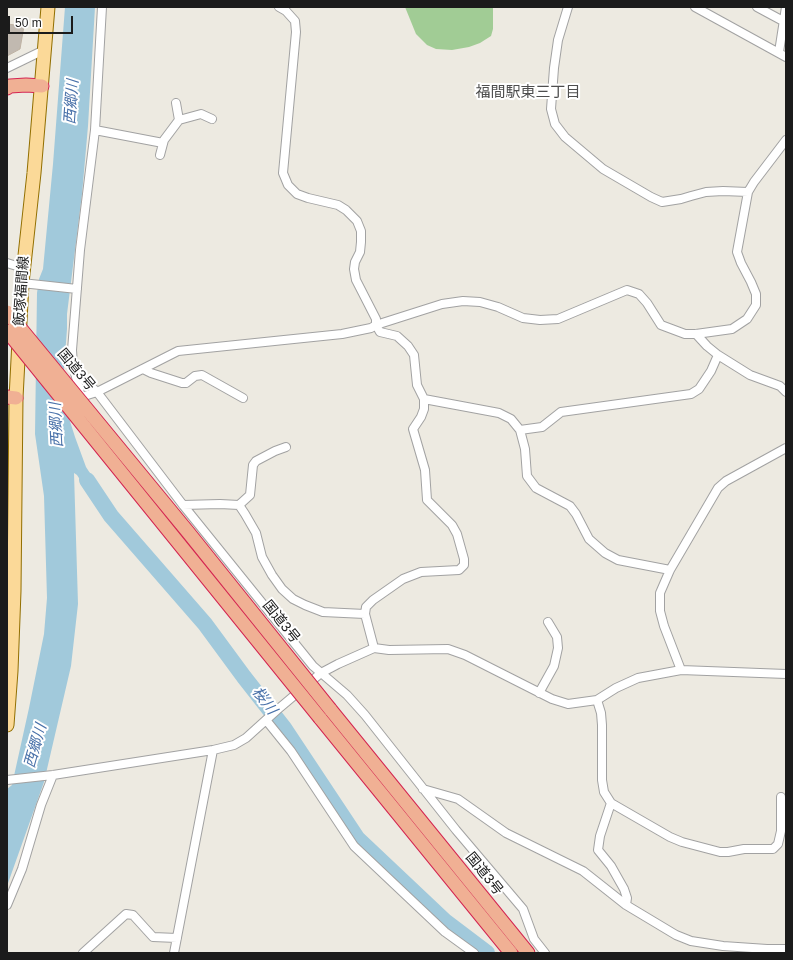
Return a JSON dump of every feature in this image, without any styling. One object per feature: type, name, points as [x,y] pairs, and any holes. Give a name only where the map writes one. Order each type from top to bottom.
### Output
[{"type":"highway","points":[[7,88],[10,86],[26,85],[42,86]]},
{"type":"highway","name":"国道3号","points":[[7,312],[188,532],[528,953]]},
{"type":"highway","name":"国道3号","points":[[7,332],[511,953]]},
{"type":"highway","points":[[7,341],[63,409],[103,450]]},
{"type":"main road","name":"飯塚福間線","points":[[7,725],[11,589],[11,397],[23,268],[34,173],[48,7]]},
{"type":"street","points":[[81,430],[78,408],[81,397],[73,365],[72,350],[80,250],[95,130],[102,7]]},
{"type":"street","points":[[279,7],[286,11],[295,21],[296,32],[283,173],[288,185],[297,194],[338,205],[346,210],[357,221],[361,231],[362,242],[360,252],[355,262],[354,269],[356,280],[376,319],[376,325],[380,332],[397,336],[408,346],[414,355],[417,385],[424,399],[424,409],[421,417],[413,429],[425,470],[427,500],[455,529],[464,559],[464,565],[459,570],[421,572],[403,579],[373,600],[366,607],[365,614],[374,648]]},
{"type":"street","points":[[568,7],[558,40],[551,109],[555,124],[565,137],[603,169],[662,202],[681,199],[706,192],[748,192]]},
{"type":"street","points":[[694,7],[786,57]]},
{"type":"street","points":[[757,7],[783,21]]},
{"type":"street","points":[[779,52],[786,7]]},
{"type":"street","points":[[7,68],[44,50]]},
{"type":"street","points":[[176,103],[179,120]]},
{"type":"street","points":[[160,155],[163,143],[179,120],[200,114],[212,119]]},
{"type":"street","points":[[95,130],[163,143]]},
{"type":"street","points":[[81,397],[97,392],[178,351],[342,334],[371,328],[376,325],[442,304],[463,301],[480,302],[498,306],[523,318],[540,320],[558,319],[627,290],[639,294],[647,303],[661,325],[685,334],[732,329],[747,319],[756,305],[756,294],[740,263],[738,252],[748,192],[786,140]]},
{"type":"street","points":[[7,263],[23,268]]},
{"type":"street","points":[[22,283],[77,289]]},
{"type":"street","points":[[696,334],[718,355],[750,375],[780,386],[786,392]]},
{"type":"street","points":[[520,430],[542,427],[561,412],[690,394],[699,389],[711,371],[718,355]]},
{"type":"street","points":[[73,365],[85,381],[97,392],[183,504],[313,666],[347,695],[365,715],[456,830],[523,909],[534,939],[545,953]]},
{"type":"street","points":[[143,369],[182,383],[186,383],[195,376],[202,375],[243,398]]},
{"type":"street","points":[[424,399],[499,413],[511,420],[520,430],[525,449],[527,476],[536,488],[570,506],[576,514],[589,539],[605,553],[618,560],[670,570]]},
{"type":"street","points":[[238,506],[250,495],[253,465],[256,461],[275,451],[286,448]]},
{"type":"street","points":[[681,670],[664,626],[660,611],[660,593],[670,570],[718,488],[726,481],[785,449]]},
{"type":"street","points":[[183,504],[220,504],[238,506],[245,514],[256,533],[262,557],[268,569],[287,594],[304,605],[323,612],[365,614]]},
{"type":"street","points":[[539,693],[554,666],[558,648],[558,637],[548,622]]},
{"type":"street","points":[[8,780],[51,776],[213,750],[234,745],[246,738],[276,710],[321,673],[374,648],[403,650],[448,649],[465,655],[552,699],[568,704],[597,700],[616,688],[638,678],[681,670],[786,674]]},
{"type":"street","points":[[597,700],[601,713],[602,725],[602,780],[604,792],[611,802],[682,842],[720,852],[744,849],[773,849],[778,844],[781,831],[781,796]]},
{"type":"street","points":[[268,719],[354,846],[444,934],[474,953]]},
{"type":"street","points":[[174,953],[213,750]]},
{"type":"street","points":[[7,905],[22,868],[51,776]]},
{"type":"street","points":[[423,789],[458,799],[506,833],[583,871],[626,905],[676,935],[691,941],[750,948],[786,949]]},
{"type":"street","points":[[611,802],[600,836],[598,850],[611,866],[624,889],[626,905]]},
{"type":"street","points":[[83,953],[126,914],[133,915],[153,937],[177,938]]},
{"type":"green space","points":[[405,7],[493,7],[493,29],[491,36],[480,43],[469,47],[452,50],[436,49],[427,45],[416,34]]},
{"type":"water","name":"西郷川","points":[[65,7],[95,7],[88,126],[82,194],[67,314],[64,369],[68,415],[86,467],[103,493],[94,501],[77,475],[74,473],[78,604],[71,666],[44,782],[7,886],[7,789],[12,785],[29,708],[44,634],[47,598],[44,496],[35,434],[37,293],[39,279],[43,269]]},
{"type":"building","points":[[7,24],[24,26],[20,49],[7,56]]},
{"type":"waterway","name":"桜川","points":[[87,480],[111,516],[205,624],[284,728],[357,838],[446,922],[487,953]]},
{"type":"district","name":"福間駅東三丁目","points":[[528,93]]}]
